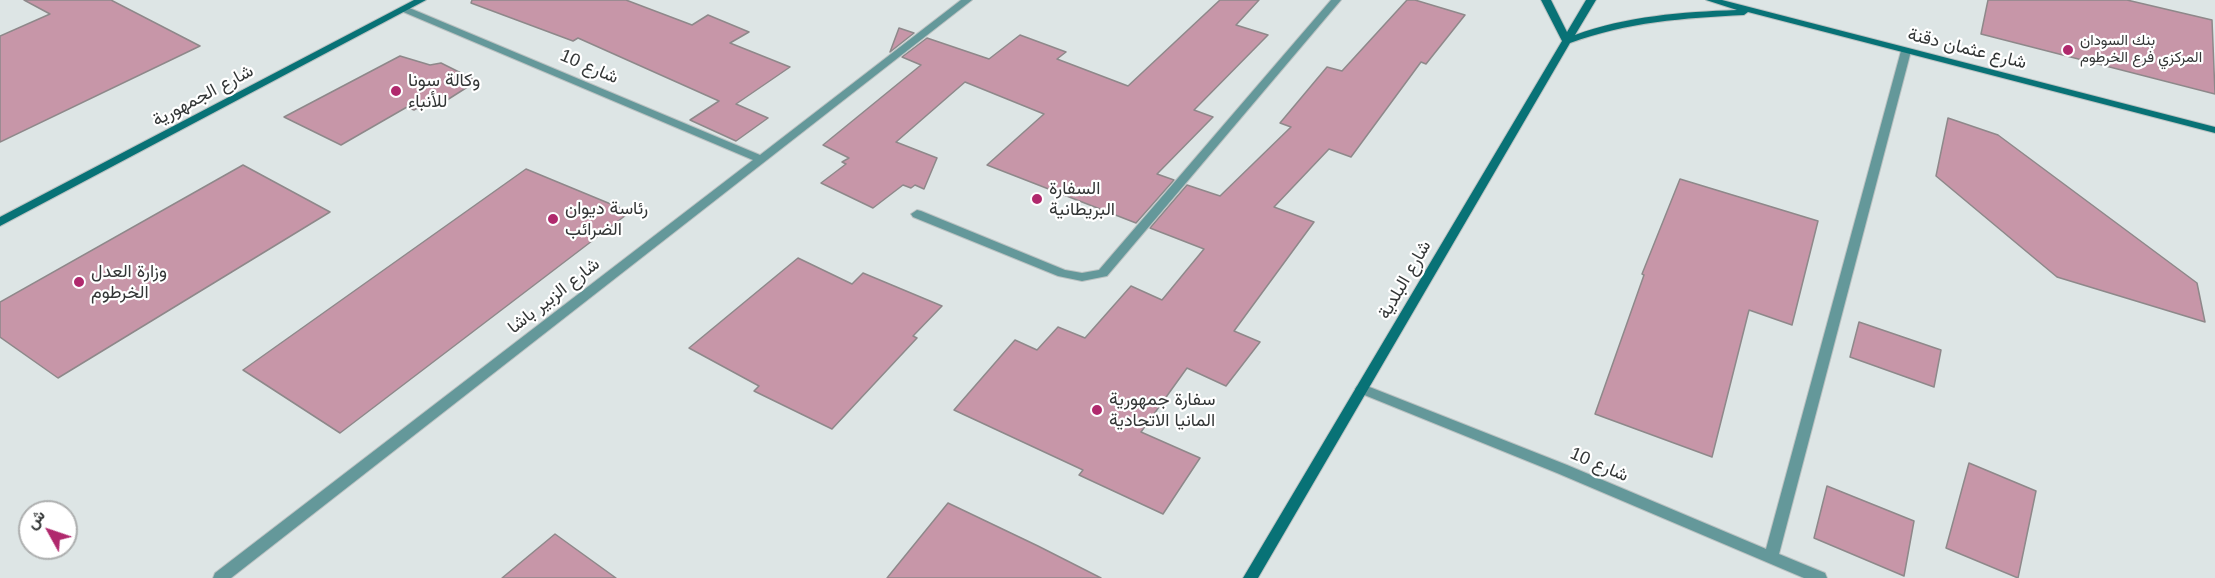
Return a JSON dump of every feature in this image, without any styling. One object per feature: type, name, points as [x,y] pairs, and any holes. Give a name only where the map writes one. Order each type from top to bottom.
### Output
[{"type":"street","name":"شارع الجمهورية","points":[[0,222],[421,0]]},
{"type":"street","name":"شارع الزبير باشا","points":[[220,578],[967,0]]},
{"type":"street","points":[[917,214],[1062,273],[1079,278],[1093,277],[1103,273],[1336,0]]},
{"type":"street","points":[[1546,0],[1567,41],[1597,28],[1658,16],[1755,12]]},
{"type":"street","name":"شارع البلدية","points":[[1250,578],[1591,0]]},
{"type":"street","name":"شارع عثمان دقنة","points":[[1711,0],[2215,130]]},
{"type":"street","points":[[1738,0],[1755,12]]},
{"type":"street","name":"شارع 10","points":[[404,9],[760,159]]},
{"type":"street","points":[[1771,557],[1906,51]]},
{"type":"street","name":"شارع 10","points":[[1362,389],[1562,469],[1820,578]]},
{"type":"building","points":[[24,0],[111,0],[200,46],[0,142],[0,36],[50,14]]},
{"type":"building","points":[[472,0],[626,0],[692,25],[708,15],[749,32],[730,43],[790,67],[736,104],[768,118],[736,141],[690,120],[719,101],[578,38],[573,41],[471,3]]},
{"type":"building","points":[[1220,0],[1259,0],[1236,25],[1268,35],[1194,110],[1213,117],[1157,174],[1174,180],[1136,223],[987,165],[1044,114],[965,82],[896,142],[937,158],[924,189],[915,185],[911,188],[903,185],[873,208],[821,183],[846,164],[842,162],[849,158],[823,145],[921,65],[902,57],[927,38],[989,59],[1020,35],[1066,52],[1057,59],[1128,86]]},
{"type":"building","points":[[1407,0],[1415,0],[1465,15],[1426,64],[1421,62],[1351,157],[1329,149],[1274,207],[1314,222],[1234,331],[1260,342],[1226,386],[1187,368],[1141,432],[1200,458],[1163,514],[1079,475],[1083,470],[954,410],[1015,340],[1037,350],[1058,327],[1085,338],[1131,286],[1162,300],[1204,249],[1150,228],[1187,185],[1220,196],[1291,127],[1280,123],[1327,67],[1342,71]]},
{"type":"building","points":[[1988,0],[2127,0],[2212,20],[2215,94],[1981,34]]},
{"type":"building","points":[[899,28],[914,33],[890,52]]},
{"type":"building","name":"وكالة سونا للأنباء","points":[[400,56],[430,65],[441,63],[477,81],[436,107],[428,102],[414,110],[407,107],[341,145],[284,117]]},
{"type":"building","points":[[1948,118],[1998,135],[2197,283],[2205,322],[2057,277],[1936,176]]},
{"type":"building","points":[[243,165],[330,212],[58,378],[0,337],[0,302]]},
{"type":"building","points":[[526,169],[630,212],[340,433],[243,370]]},
{"type":"building","points":[[1680,179],[1818,221],[1792,325],[1749,310],[1712,457],[1595,414],[1644,275],[1642,274]]},
{"type":"building","points":[[798,258],[852,284],[863,273],[942,306],[913,336],[917,338],[832,429],[754,391],[759,386],[689,348]]},
{"type":"building","points":[[1859,322],[1941,350],[1934,387],[1850,357]]},
{"type":"building","points":[[1969,463],[2036,491],[2018,578],[1946,548]]},
{"type":"building","points":[[1827,486],[1914,521],[1904,576],[1814,538]]},
{"type":"building","points":[[948,503],[1038,546],[1101,578],[887,578]]},
{"type":"building","points":[[555,534],[616,578],[502,578]]},
{"type":"place","name":"بنك السودان المركزي فرع الخرطوم","points":[[2068,50]]},
{"type":"place","name":"وكالة سونا للأنباء","points":[[396,91]]},
{"type":"place","name":"السفارة البريطانية","points":[[1037,199]]},
{"type":"place","name":"رئاسة ديوان الضرائب","points":[[553,219]]},
{"type":"place","name":"وزارة العدل الخرطوم","points":[[79,282]]},
{"type":"place","name":"سفارة جمهورية المانيا الاتحادية","points":[[1097,410]]}]
